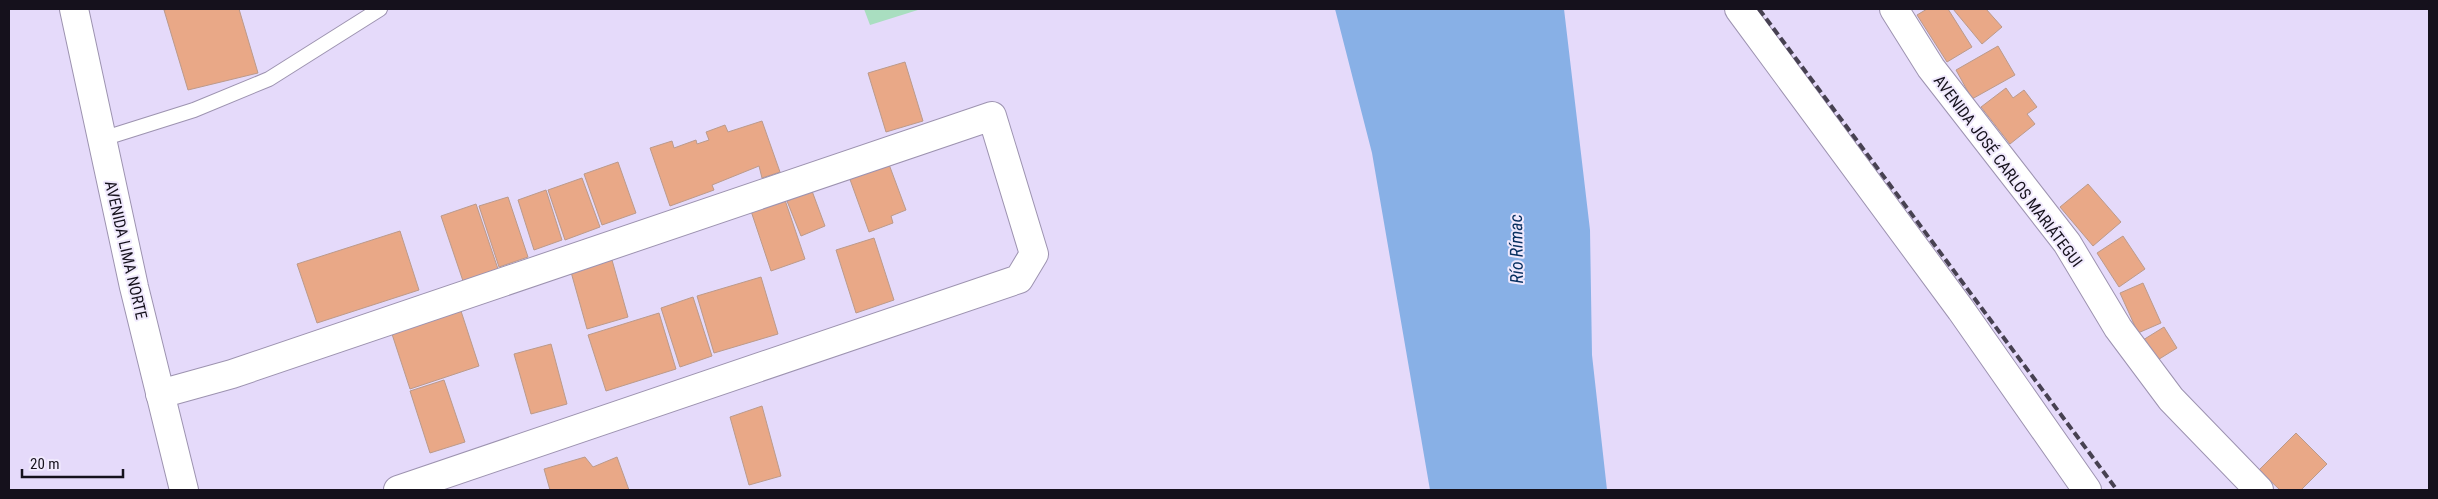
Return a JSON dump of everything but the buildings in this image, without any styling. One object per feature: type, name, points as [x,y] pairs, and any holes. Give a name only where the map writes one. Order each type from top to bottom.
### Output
[{"type":"main road","name":"AVENIDA LIMA NORTE","points":[[74,9],[134,287],[184,490]]},
{"type":"main road","points":[[1739,9],[1962,310],[2087,490]]},
{"type":"main road","name":"AVENIDA JOSÉ CARLOS MARIÁTEGUI","points":[[1894,9],[1931,68],[2067,243],[2118,328],[2171,399],[2259,490]]},
{"type":"main road","points":[[160,394],[241,370],[992,116],[1034,254],[1019,279],[398,490]]},
{"type":"lane","points":[[102,139],[194,110],[268,79],[380,9]]},
{"type":"green space","points":[[864,9],[921,9],[870,25]]},
{"type":"water","name":"Río Rímac","points":[[1335,9],[1564,9],[1590,230],[1592,355],[1607,490],[1430,490],[1372,153]]},
{"type":"railway","points":[[1759,9],[2117,490]]}]
